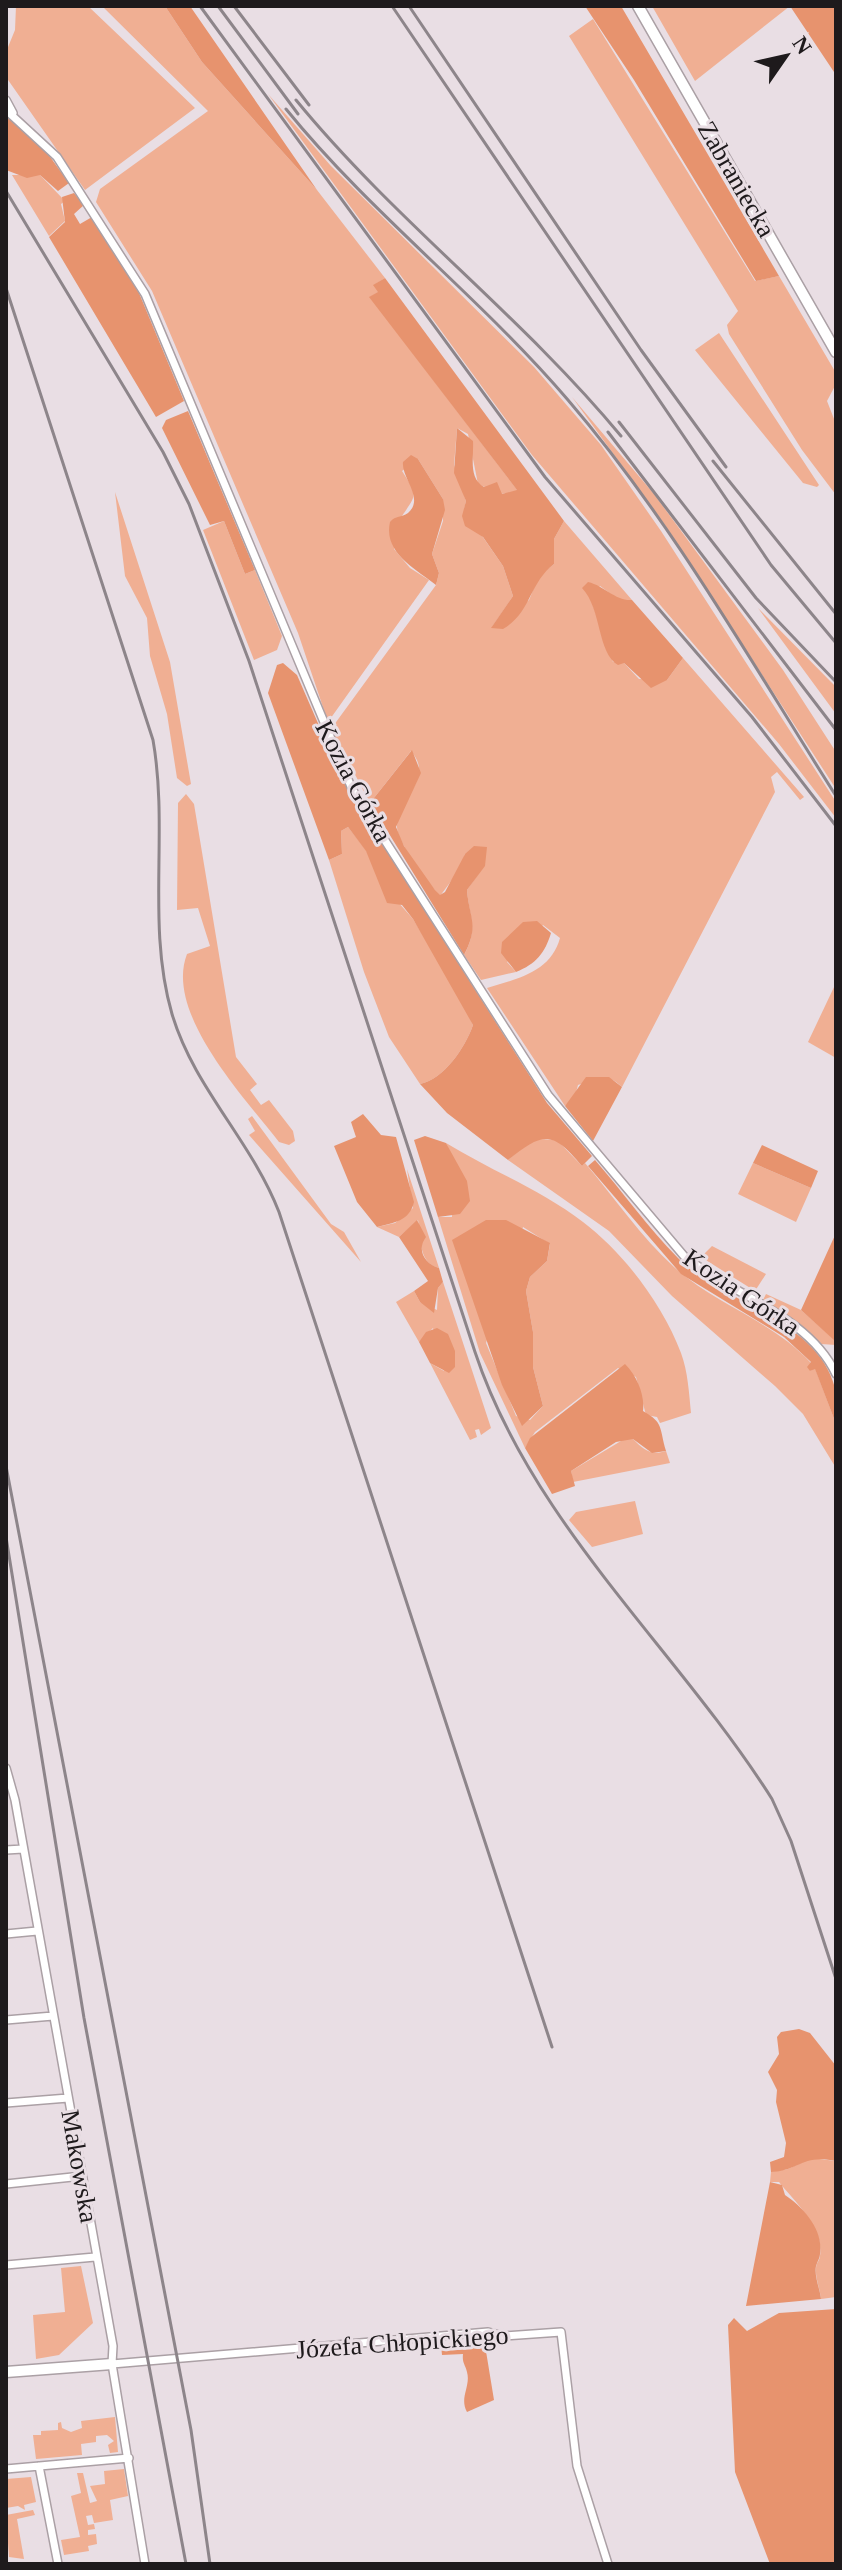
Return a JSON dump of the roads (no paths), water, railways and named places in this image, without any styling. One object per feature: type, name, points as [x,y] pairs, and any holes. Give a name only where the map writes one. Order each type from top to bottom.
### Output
[{"type":"main road","name":"Zabraniecka","points":[[638,6],[836,352]]},
{"type":"main road","name":"Józefa Chłopickiego","points":[[6,2372],[112,2364]]},
{"type":"street","name":"Kozia Górka","points":[[6,100],[14,115]]},
{"type":"street","name":"Kozia Górka","points":[[6,110],[57,157],[145,294],[323,726],[352,789],[548,1095],[684,1256],[705,1273],[798,1329],[825,1355],[836,1374]]},
{"type":"street","points":[[825,1355],[836,1351]]},
{"type":"street","name":"Makowska","points":[[6,1768],[113,2346],[112,2364],[145,2564]]},
{"type":"street","points":[[6,1850],[23,1849]]},
{"type":"street","points":[[6,1934],[37,1931]]},
{"type":"street","points":[[6,2020],[53,2016]]},
{"type":"street","points":[[6,2103],[68,2098]]},
{"type":"street","points":[[6,2184],[82,2176]]},
{"type":"street","points":[[6,2265],[95,2257]]},
{"type":"street","name":"Józefa Chłopickiego","points":[[112,2364],[488,2332],[503,2336],[561,2332],[577,2466],[608,2564]]},
{"type":"street","points":[[6,2469],[129,2458]]},
{"type":"street","points":[[39,2466],[58,2564]]},
{"type":"railway","points":[[200,6],[545,477],[752,717],[836,826]]},
{"type":"railway","points":[[218,6],[298,114]]},
{"type":"railway","points":[[234,6],[309,105]]},
{"type":"railway","points":[[392,6],[771,565],[836,643]]},
{"type":"railway","points":[[409,6],[641,350],[726,467]]},
{"type":"railway","points":[[296,100],[375,187],[542,350],[621,436]]},
{"type":"railway","points":[[286,109],[389,220],[534,362],[606,446],[709,593],[836,796]]},
{"type":"railway","points":[[6,191],[163,452],[189,504],[249,661],[475,1352],[500,1414],[532,1473],[569,1529],[694,1690],[772,1799],[791,1841],[836,1979]]},
{"type":"railway","points":[[6,288],[153,740],[159,809],[160,946],[172,1014],[194,1066],[254,1161],[279,1212],[552,2047]]},
{"type":"railway","points":[[619,422],[756,598],[836,682]]},
{"type":"railway","points":[[608,432],[836,730]]},
{"type":"railway","points":[[713,461],[836,614]]},
{"type":"railway","points":[[6,1466],[191,2430],[210,2564]]},
{"type":"railway","points":[[6,1537],[84,2018],[186,2564]]}]
